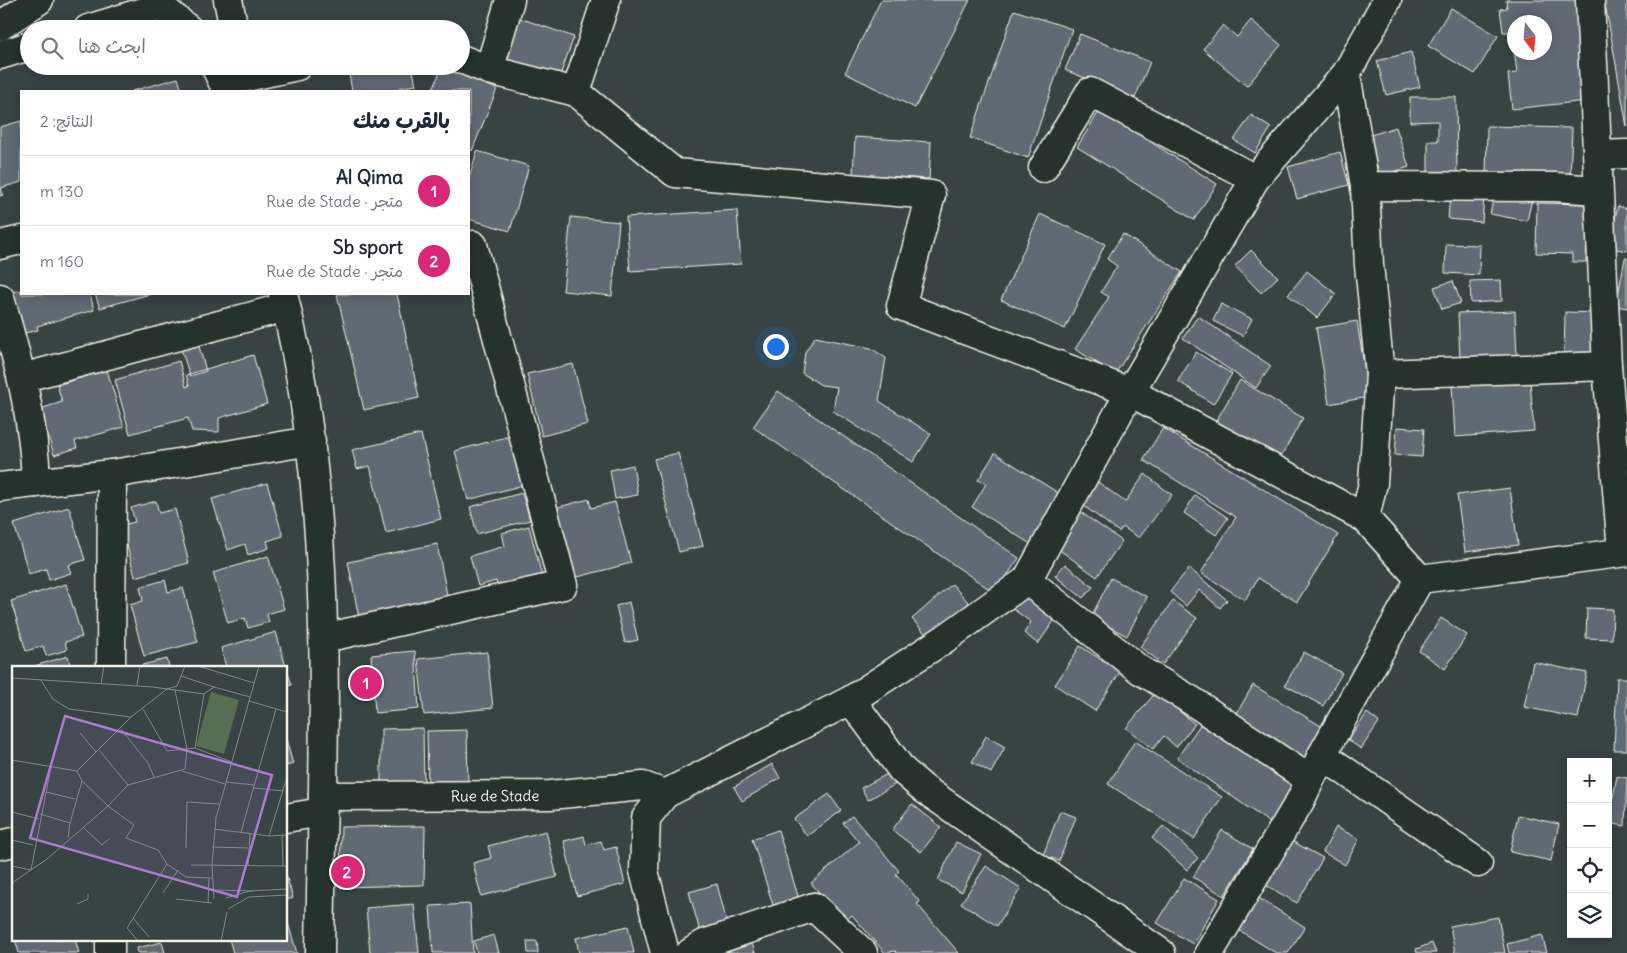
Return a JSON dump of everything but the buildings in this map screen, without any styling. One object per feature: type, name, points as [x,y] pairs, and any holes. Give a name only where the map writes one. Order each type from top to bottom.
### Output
[{"type":"street","points":[[0,26],[38,0]]},
{"type":"street","points":[[228,0],[232,20]]},
{"type":"street","points":[[489,70],[510,0]]},
{"type":"street","points":[[576,92],[606,0]]},
{"type":"street","points":[[666,953],[644,871],[646,818],[665,794],[851,700],[946,638],[1027,580],[1130,392],[1255,179],[1346,74],[1387,0]]},
{"type":"street","points":[[1420,579],[1625,552],[1607,366],[1597,190],[1599,154],[1590,0]]},
{"type":"street","points":[[114,20],[167,2]]},
{"type":"street","points":[[167,2],[181,20]]},
{"type":"street","points":[[167,2],[188,20]]},
{"type":"street","points":[[0,55],[20,49]]},
{"type":"street","points":[[470,63],[489,70],[576,92],[675,173],[931,195],[901,306],[1130,392],[1364,518],[1420,579]]},
{"type":"street","points":[[1346,74],[1365,186],[1369,265],[1380,374],[1373,483],[1364,518]]},
{"type":"street","points":[[1043,168],[1090,92],[1255,179]]},
{"type":"street","points":[[1599,154],[1627,154]]},
{"type":"street","points":[[1365,186],[1555,187],[1597,190]]},
{"type":"street","points":[[0,245],[20,240]]},
{"type":"street","points":[[324,638],[562,585],[473,245]]},
{"type":"street","points":[[0,298],[22,378],[33,433],[36,482]]},
{"type":"street","points":[[22,378],[284,300],[302,374],[320,531],[324,638],[320,953]]},
{"type":"street","points":[[1380,374],[1607,366]]},
{"type":"street","points":[[0,487],[112,474],[311,441]]},
{"type":"street","points":[[110,666],[112,474]]},
{"type":"street","points":[[1210,953],[1300,801],[1309,779],[1420,579]]},
{"type":"street","points":[[1027,580],[1140,670],[1190,699],[1309,779]]},
{"type":"street","points":[[851,700],[902,770],[924,789],[1161,953]]},
{"type":"street","points":[[1322,755],[1478,864]]},
{"type":"street","name":"Rue de Stade","points":[[288,817],[323,804],[550,795],[643,786],[665,794]]},
{"type":"street","points":[[690,953],[704,944],[814,907],[863,953]]},
{"type":"street","points":[[110,940],[110,953]]},
{"type":"place","name":"Al Qima","points":[[366,683]]},
{"type":"place","name":"Sb sport","points":[[347,872]]}]
